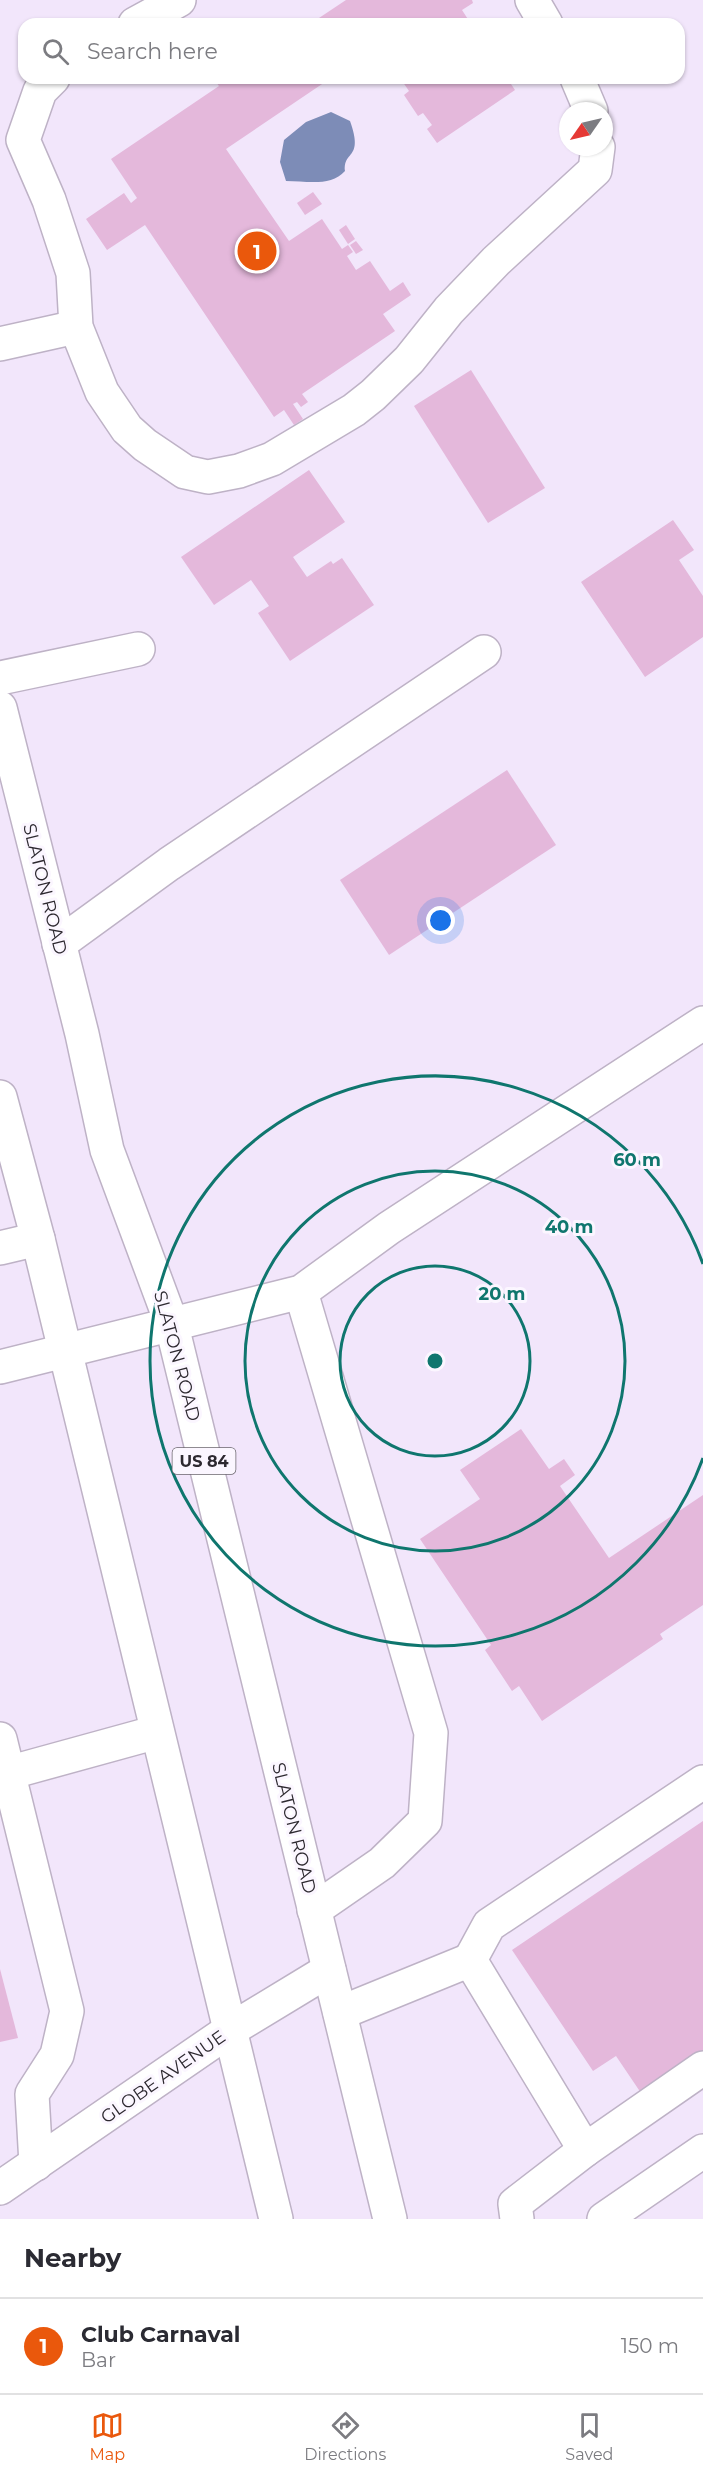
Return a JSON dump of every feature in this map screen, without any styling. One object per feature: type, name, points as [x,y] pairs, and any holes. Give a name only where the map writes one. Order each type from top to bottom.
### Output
[{"type":"main road","points":[[146,18],[179,0]]},
{"type":"main road","points":[[532,0],[542,18]]},
{"type":"main road","points":[[47,84],[40,91],[12,144],[49,200],[73,273],[76,327],[102,392],[127,429],[185,472],[208,477],[239,471],[272,459],[354,410],[373,395],[409,360],[448,310],[496,261],[595,170],[597,156]]},
{"type":"main road","points":[[580,84],[587,102]]},
{"type":"main road","points":[[0,344],[76,327]]},
{"type":"main road","points":[[0,678],[138,649]]},
{"type":"main road","points":[[59,944],[169,864],[484,652]]},
{"type":"main road","name":"SLATON ROAD","points":[[0,708],[82,1034],[107,1150],[171,1322],[390,2219]]},
{"type":"main road","points":[[0,1367],[64,1353],[171,1322],[301,1292],[389,1228],[703,1023]]},
{"type":"main road","points":[[0,1097],[38,1239],[276,2219]]},
{"type":"main road","points":[[0,1248],[38,1239]]},
{"type":"main road","points":[[301,1292],[431,1733],[425,1821],[382,1863],[314,1910]]},
{"type":"main road","points":[[8,1773],[157,1732]]},
{"type":"main road","points":[[0,1739],[67,2011],[57,2055],[32,2094],[36,2164]]},
{"type":"main road","points":[[340,2013],[470,1960],[489,1924],[703,1782]]},
{"type":"main road","points":[[470,1960],[585,2150]]},
{"type":"main road","name":"GLOBE AVENUE","points":[[0,2188],[230,2030],[329,1970]]},
{"type":"main road","points":[[517,2219],[515,2204],[585,2150],[703,2068]]},
{"type":"main road","points":[[604,2219],[703,2151]]},
{"type":"water","points":[[331,112],[350,121],[354,133],[354,148],[345,164],[345,171],[326,181],[286,181],[280,162],[284,140],[306,122]]},
{"type":"building","points":[[346,0],[472,0],[473,3],[462,10],[467,18],[319,18]]},
{"type":"building","points":[[218,84],[322,84],[226,149],[289,241],[322,219],[342,249],[348,245],[353,252],[347,256],[356,270],[370,261],[390,291],[403,282],[411,295],[383,314],[395,331],[302,394],[308,402],[301,407],[297,402],[293,404],[303,419],[294,425],[284,410],[274,417],[145,225],[107,250],[86,219],[124,193],[131,203],[137,198],[111,159],[219,86]]},
{"type":"building","points":[[404,84],[511,84],[515,90],[437,143],[427,129],[432,125],[423,113],[418,116],[404,95],[409,91]]},
{"type":"building","points":[[313,192],[322,204],[305,215],[297,203]]},
{"type":"building","points":[[346,225],[355,239],[348,244],[339,230]]},
{"type":"building","points":[[356,241],[363,250],[356,254],[350,245]]},
{"type":"building","points":[[471,370],[545,488],[488,523],[414,406]]},
{"type":"building","points":[[309,470],[345,522],[293,557],[307,577],[331,561],[333,564],[342,558],[374,605],[290,661],[258,613],[269,606],[251,580],[214,605],[181,557]]},
{"type":"building","points":[[673,520],[694,550],[679,560],[703,596],[703,637],[645,677],[581,582]]},
{"type":"building","points":[[507,770],[556,845],[389,955],[340,880]]},
{"type":"building","points":[[521,1429],[549,1469],[564,1459],[575,1475],[560,1486],[609,1558],[703,1495],[703,1605],[660,1634],[663,1639],[542,1721],[519,1686],[512,1691],[485,1650],[491,1645],[420,1539],[480,1499],[460,1470]]},
{"type":"building","points":[[703,1821],[703,2051],[641,2093],[616,2056],[593,2071],[512,1950]]},
{"type":"building","points":[[0,1969],[18,2038],[0,2042]]},
{"type":"place","name":"Club Carnaval","points":[[257,251]]}]
